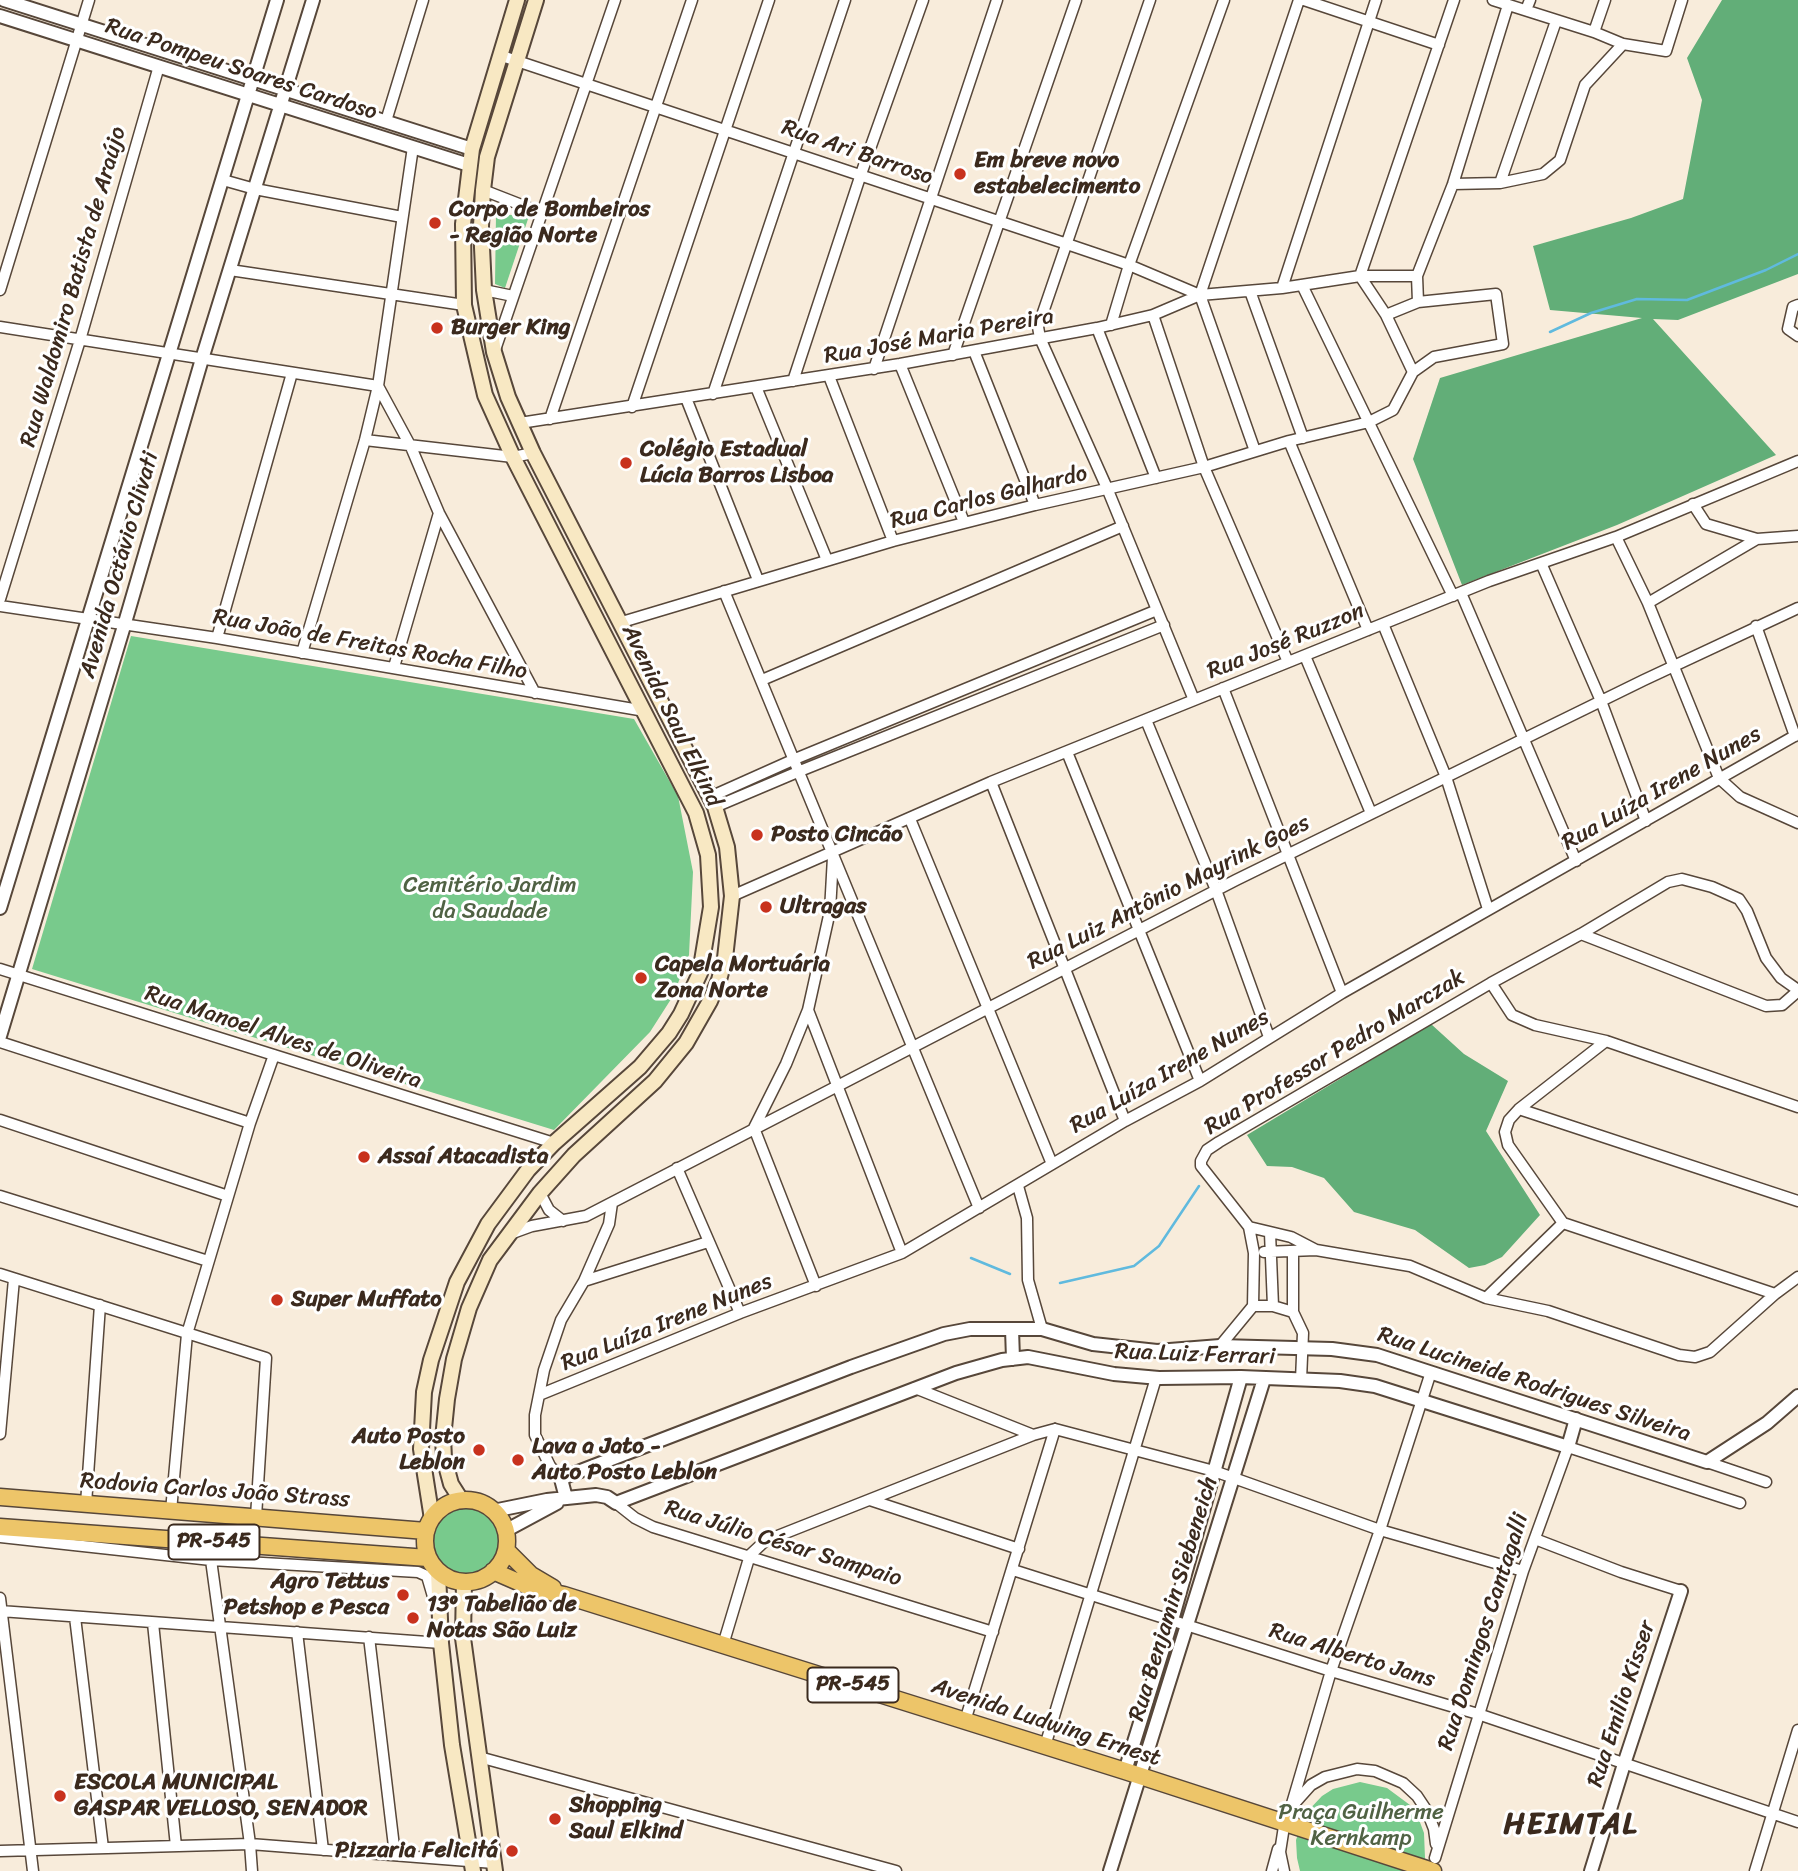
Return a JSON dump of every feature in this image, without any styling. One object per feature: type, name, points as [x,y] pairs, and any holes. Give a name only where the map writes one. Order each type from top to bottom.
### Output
[{"type":"highway","name":"Rodovia Carlos João Strass","points":[[0,1497],[256,1517],[429,1525]]},
{"type":"highway","points":[[459,1501],[482,1504],[493,1511],[505,1531],[506,1550],[503,1557],[493,1572],[479,1580],[464,1582],[447,1578],[438,1572],[428,1558],[425,1545],[429,1525],[447,1505],[459,1501]]},
{"type":"highway","name":"PR-545","points":[[0,1527],[428,1558]]},
{"type":"highway","name":"Avenida Ludwing Ernest","points":[[506,1550],[531,1575],[564,1595]]},
{"type":"highway","name":"Avenida Ludwing Ernest","points":[[493,1572],[532,1588],[564,1595],[1141,1776],[1282,1831],[1432,1867]]},
{"type":"main road","name":"Avenida Saul Elkind","points":[[429,1525],[421,1449],[423,1404],[431,1360],[448,1304],[470,1254],[508,1194],[554,1143],[640,1067],[657,1049],[681,1014],[700,973],[709,929],[711,895],[708,855],[696,813],[513,457],[485,395],[464,305],[463,224],[469,165],[499,54],[517,0]]},
{"type":"main road","name":"Avenida Saul Elkind","points":[[459,1501],[446,1468],[443,1438],[454,1359],[469,1308],[490,1260],[540,1193],[574,1155],[655,1081],[686,1043],[719,980],[725,958],[732,896],[727,847],[713,802],[679,741],[622,622],[533,453],[508,397],[494,352],[484,290],[481,226],[483,190],[487,158],[536,0]]},
{"type":"main road","points":[[472,149],[481,158],[479,180],[483,190]]},
{"type":"main road","points":[[463,224],[481,226]]},
{"type":"main road","points":[[645,711],[659,715],[668,731],[679,741]]},
{"type":"main road","points":[[708,855],[718,890],[721,895],[732,896]]},
{"type":"main road","points":[[540,1193],[545,1177],[561,1157],[561,1148],[554,1143]]},
{"type":"main road","points":[[438,1572],[441,1639],[452,1745],[472,1866]]},
{"type":"main road","points":[[464,1582],[463,1638],[494,1867]]},
{"type":"street","name":"Rua Pompeu Soares Cardoso","points":[[4,0],[472,149]]},
{"type":"street","points":[[0,290],[89,0]]},
{"type":"street","name":"Avenida Octávio Clivati","points":[[0,908],[277,0]]},
{"type":"street","name":"Avenida Octávio Clivati","points":[[0,1037],[202,359],[313,0]]},
{"type":"street","points":[[386,121],[422,0]]},
{"type":"street","points":[[494,352],[615,0]]},
{"type":"street","points":[[550,419],[692,0]]},
{"type":"street","points":[[632,407],[769,0]]},
{"type":"street","points":[[713,394],[845,0]]},
{"type":"street","points":[[793,381],[861,174],[923,0]]},
{"type":"street","points":[[874,369],[997,0]]},
{"type":"street","points":[[953,355],[1076,0]]},
{"type":"street","points":[[1150,0],[1039,319],[1040,338],[1124,526],[1194,700]]},
{"type":"street","points":[[1111,325],[1129,265],[1224,0]]},
{"type":"street","points":[[1255,451],[1200,295],[1302,0],[1439,45]]},
{"type":"street","points":[[1282,288],[1376,0]]},
{"type":"street","points":[[1413,372],[1387,315],[1360,276],[1454,0]]},
{"type":"street","points":[[1493,0],[1508,5],[1528,5],[1556,21],[1623,44],[1666,51],[1682,0]]},
{"type":"street","points":[[1594,32],[1605,0]]},
{"type":"street","points":[[1418,302],[1417,276],[1453,184],[1508,5]]},
{"type":"street","name":"Rua Pompeu Soares Cardoso","points":[[0,16],[469,165]]},
{"type":"street","points":[[1500,184],[1556,21]]},
{"type":"street","points":[[1453,184],[1500,184],[1543,174],[1560,160],[1585,85],[1623,44]]},
{"type":"street","name":"Rua Ari Barroso","points":[[499,54],[1129,265],[1200,295]]},
{"type":"street","name":"Rua Waldomiro Batista de Araújo","points":[[0,599],[80,340],[159,66]]},
{"type":"street","points":[[302,653],[365,440],[378,386],[413,147]]},
{"type":"street","points":[[223,180],[255,190],[402,217]]},
{"type":"street","points":[[483,190],[542,213]]},
{"type":"street","points":[[230,270],[464,305]]},
{"type":"street","name":"Rua José Maria Pereira","points":[[520,423],[900,365],[1097,328],[1153,315],[1200,295],[1282,288],[1360,276],[1417,276]]},
{"type":"street","points":[[1302,285],[1359,408],[1369,422],[1457,594],[1576,861]]},
{"type":"street","points":[[484,290],[513,296]]},
{"type":"street","points":[[1250,291],[1303,438]]},
{"type":"street","points":[[1369,422],[1393,410],[1413,372],[1434,357],[1503,344],[1496,294],[1418,302],[1387,315]]},
{"type":"street","points":[[1798,306],[1793,307],[1788,329],[1798,336]]},
{"type":"street","points":[[1153,315],[1204,467],[1289,662]]},
{"type":"street","points":[[0,327],[378,386]]},
{"type":"street","points":[[1097,328],[1156,478]]},
{"type":"street","points":[[974,351],[1035,505]]},
{"type":"street","points":[[900,365],[964,522]]},
{"type":"street","points":[[217,638],[292,373]]},
{"type":"street","points":[[829,376],[893,541]]},
{"type":"street","points":[[378,386],[411,447],[439,513],[534,693]]},
{"type":"street","points":[[756,387],[827,560]]},
{"type":"street","points":[[686,398],[758,580]]},
{"type":"street","name":"Rua Carlos Galhardo","points":[[622,622],[893,541],[1035,505],[1204,467],[1289,441],[1369,422]]},
{"type":"street","points":[[365,440],[513,457],[533,453]]},
{"type":"street","points":[[1289,441],[1368,630]]},
{"type":"street","name":"Rua José Ruzzon","points":[[732,896],[991,782],[1457,594],[1616,537],[1798,461]]},
{"type":"street","points":[[1693,504],[1706,524],[1757,539],[1798,536]]},
{"type":"street","points":[[394,667],[439,513]]},
{"type":"street","points":[[762,680],[1124,526]]},
{"type":"street","points":[[1616,537],[1648,603],[1719,778],[1740,797],[1798,823]]},
{"type":"street","points":[[1648,603],[1757,539]]},
{"type":"street","points":[[1541,564],[1601,701],[1646,821]]},
{"type":"street","points":[[724,591],[979,1208]]},
{"type":"street","name":"Rua João de Freitas Rocha Filho","points":[[0,606],[217,638],[645,711]]},
{"type":"street","name":"Rua Luiz Antônio Mayrink Goes","points":[[506,1236],[532,1226],[586,1216],[1216,890],[1522,739],[1798,608]]},
{"type":"street","points":[[713,802],[795,759],[1157,610]]},
{"type":"street","points":[[1383,624],[1446,777],[1488,909]]},
{"type":"street","points":[[713,802],[800,771],[1164,625]]},
{"type":"street","points":[[1756,626],[1796,735]]},
{"type":"street","points":[[1305,656],[1371,813]]},
{"type":"street","points":[[1223,688],[1342,993]]},
{"type":"street","points":[[1146,720],[1216,890],[1269,1037]]},
{"type":"street","name":"Rua Luíza Irene Nunes","points":[[539,1395],[740,1313],[902,1253],[1125,1121],[1200,1081],[1342,993],[1796,735]]},
{"type":"street","points":[[1067,752],[1200,1081]]},
{"type":"street","points":[[991,782],[1125,1121]]},
{"type":"street","points":[[910,818],[1052,1164]]},
{"type":"street","points":[[816,1286],[754,1128],[786,1064],[808,1010],[830,911],[833,853]]},
{"type":"street","name":"Rua Professor Pedro Marczak","points":[[1248,1227],[1201,1166],[1202,1156],[1207,1150],[1668,882],[1682,879],[1712,887],[1739,899],[1747,911],[1766,958],[1781,978],[1798,991]]},
{"type":"street","points":[[830,911],[855,906]]},
{"type":"street","points":[[1581,934],[1766,1006],[1782,1005],[1798,991]]},
{"type":"street","name":"Rua Manoel Alves de Oliveira","points":[[0,969],[554,1143]]},
{"type":"street","points":[[1491,983],[1512,1016],[1535,1025],[1606,1041],[1798,1107]]},
{"type":"street","points":[[808,1010],[902,1253]]},
{"type":"street","points":[[1606,1041],[1519,1109],[1509,1120],[1504,1132],[1508,1145],[1563,1223],[1775,1294]]},
{"type":"street","points":[[0,1042],[250,1123]]},
{"type":"street","points":[[170,1511],[187,1334],[250,1123],[274,1055]]},
{"type":"street","points":[[1519,1109],[1798,1201]]},
{"type":"street","points":[[0,1120],[228,1196]]},
{"type":"street","points":[[677,1168],[740,1313]]},
{"type":"street","points":[[1018,1186],[1027,1217],[1028,1280],[1042,1329]]},
{"type":"street","points":[[540,1193],[550,1210],[563,1222]]},
{"type":"street","points":[[0,1196],[208,1261]]},
{"type":"street","points":[[566,1497],[561,1479],[550,1466],[535,1435],[539,1395],[544,1370],[561,1320],[584,1281],[609,1224],[612,1203]]},
{"type":"street","points":[[1486,1298],[1563,1223]]},
{"type":"street","points":[[1220,1346],[1253,1306],[1254,1253],[1248,1227],[1291,1237],[1316,1250]]},
{"type":"street","points":[[1270,1233],[1273,1306]]},
{"type":"street","points":[[584,1281],[708,1242]]},
{"type":"street","points":[[1254,1253],[1316,1250],[1410,1266],[1486,1298],[1548,1311],[1679,1355],[1695,1357],[1710,1352],[1798,1277]]},
{"type":"street","points":[[1293,1252],[1293,1312],[1303,1333],[1301,1380]]},
{"type":"street","points":[[0,1275],[266,1358],[256,1517]]},
{"type":"street","points":[[0,1434],[14,1279]]},
{"type":"street","points":[[86,1504],[100,1305]]},
{"type":"street","points":[[1253,1306],[1273,1306],[1293,1312]]},
{"type":"street","name":"Rua Lucineide Rodrigues Silveira","points":[[561,1479],[944,1334],[970,1329],[1042,1329],[1109,1347],[1157,1351],[1220,1346],[1332,1349],[1377,1355],[1766,1482]]},
{"type":"street","points":[[1012,1329],[1013,1359]]},
{"type":"street","points":[[1103,1372],[1109,1347]]},
{"type":"street","name":"Rua Luiz Ferrari","points":[[616,1503],[956,1373],[1028,1357],[1103,1372],[1156,1378],[1241,1377],[1340,1381],[1375,1386],[1740,1503]]},
{"type":"street","points":[[1272,1871],[1331,1671],[1431,1373]]},
{"type":"street","name":"Rua Benjamin Siebeneich","points":[[1125,1771],[1172,1620],[1241,1377]]},
{"type":"street","points":[[1045,1746],[1156,1378]]},
{"type":"street","name":"Rua Benjamin Siebeneich","points":[[1110,1871],[1264,1379]]},
{"type":"street","points":[[915,1388],[1033,1435]]},
{"type":"street","points":[[1707,1462],[1768,1423],[1798,1396]]},
{"type":"street","name":"Rua Domingos Cantagalli","points":[[1432,1867],[1523,1571],[1576,1419]]},
{"type":"street","points":[[965,1721],[1055,1429]]},
{"type":"street","points":[[723,1645],[750,1555],[765,1541],[1033,1435],[1055,1429],[1234,1477],[1380,1530],[1523,1571]]},
{"type":"street","name":"Rua Júlio César Sampaio","points":[[493,1511],[596,1494],[607,1497],[635,1518],[653,1527],[993,1632]]},
{"type":"street","name":"Rua Júlio César Sampaio","points":[[505,1531],[566,1497]]},
{"type":"street","points":[[870,1500],[1018,1549]]},
{"type":"street","points":[[0,1537],[211,1560],[418,1572],[427,1576],[441,1639],[219,1628],[1,1611]]},
{"type":"street","points":[[1535,1539],[1681,1591]]},
{"type":"street","points":[[363,1553],[369,1570]]},
{"type":"street","points":[[211,1560],[252,1871]]},
{"type":"street","name":"Rua Alberto Jans","points":[[1013,1570],[1331,1671],[1478,1714],[1798,1822]]},
{"type":"street","name":"Rua Emilio Kisser","points":[[1591,1871],[1681,1591]]},
{"type":"street","points":[[0,1598],[33,1871]]},
{"type":"street","points":[[75,1617],[103,1848]]},
{"type":"street","points":[[153,1623],[176,1846]]},
{"type":"street","points":[[297,1632],[323,1850]]},
{"type":"street","points":[[369,1637],[395,1855]]},
{"type":"street","points":[[1755,1871],[1798,1730]]},
{"type":"street","points":[[479,1757],[896,1871]]},
{"type":"street","points":[[1291,1807],[1311,1785],[1341,1771],[1357,1769],[1390,1776],[1410,1790],[1427,1811],[1436,1842],[1432,1867]]},
{"type":"street","points":[[1282,1831],[1284,1871]]},
{"type":"street","points":[[0,1851],[250,1844],[395,1855],[494,1867]]},
{"type":"green space","points":[[1722,0],[1798,0],[1798,274],[1678,320],[1653,319],[1776,455],[1617,525],[1462,585],[1413,459],[1440,378],[1642,318],[1550,310],[1533,246],[1631,218],[1683,199],[1702,100],[1687,58]]},
{"type":"green space","points":[[496,214],[529,216],[505,288],[495,284]]},
{"type":"green space","name":"Cemitério Jardim da Saudade","points":[[131,636],[634,719],[678,796],[693,872],[689,955],[673,996],[650,1032],[554,1130],[32,969]]},
{"type":"green space","points":[[1431,1024],[1464,1054],[1508,1081],[1486,1131],[1540,1215],[1502,1257],[1485,1265],[1469,1268],[1415,1230],[1354,1212],[1324,1178],[1292,1167],[1267,1166],[1247,1135]]},
{"type":"green space","points":[[460,1507],[474,1507],[486,1512],[496,1522],[501,1541],[496,1560],[486,1570],[474,1575],[460,1575],[448,1570],[438,1560],[433,1548],[433,1534],[438,1522],[448,1512]]},
{"type":"green space","name":"Praça Guilherme Kernkamp","points":[[1360,1782],[1387,1788],[1410,1805],[1424,1833],[1425,1858],[1421,1871],[1300,1871],[1296,1840],[1305,1814],[1322,1796],[1333,1789]]},
{"type":"waterway","points":[[1550,332],[1591,313],[1637,299],[1687,300],[1766,270],[1798,254]]},
{"type":"waterway","points":[[1060,1283],[1134,1266],[1159,1246],[1199,1186]]},
{"type":"waterway","points":[[971,1258],[1010,1274]]},
{"type":"place","name":"Em breve novo estabelecimento","points":[[960,174]]},
{"type":"place","name":"Corpo de Bombeiros - Região Norte","points":[[435,223]]},
{"type":"place","name":"Burger King","points":[[437,328]]},
{"type":"place","name":"Colégio Estadual Lúcia Barros Lisboa","points":[[626,463]]},
{"type":"place","name":"Posto Cincão","points":[[757,835]]},
{"type":"place","name":"Ultragas","points":[[766,907]]},
{"type":"place","name":"Capela Mortuária Zona Norte","points":[[641,978]]},
{"type":"place","name":"Assaí Atacadista","points":[[364,1157]]},
{"type":"place","name":"Super Muffato","points":[[277,1300]]},
{"type":"place","name":"Auto Posto Leblon","points":[[479,1450]]},
{"type":"place","name":"Lava a Jato - Auto Posto Leblon","points":[[518,1460]]},
{"type":"place","name":"Agro Tettus Petshop e Pesca","points":[[403,1595]]},
{"type":"place","name":"13º Tabelião de Notas São Luiz","points":[[413,1618]]},
{"type":"place","name":"ESCOLA MUNICIPAL GASPAR VELLOSO, SENADOR","points":[[60,1796]]},
{"type":"place","name":"Shopping Saul Elkind","points":[[555,1819]]},
{"type":"place","name":"Pizzaria Felicitá","points":[[512,1851]]},
{"type":"district","name":"HEIMTAL","points":[[1571,1825]]}]
